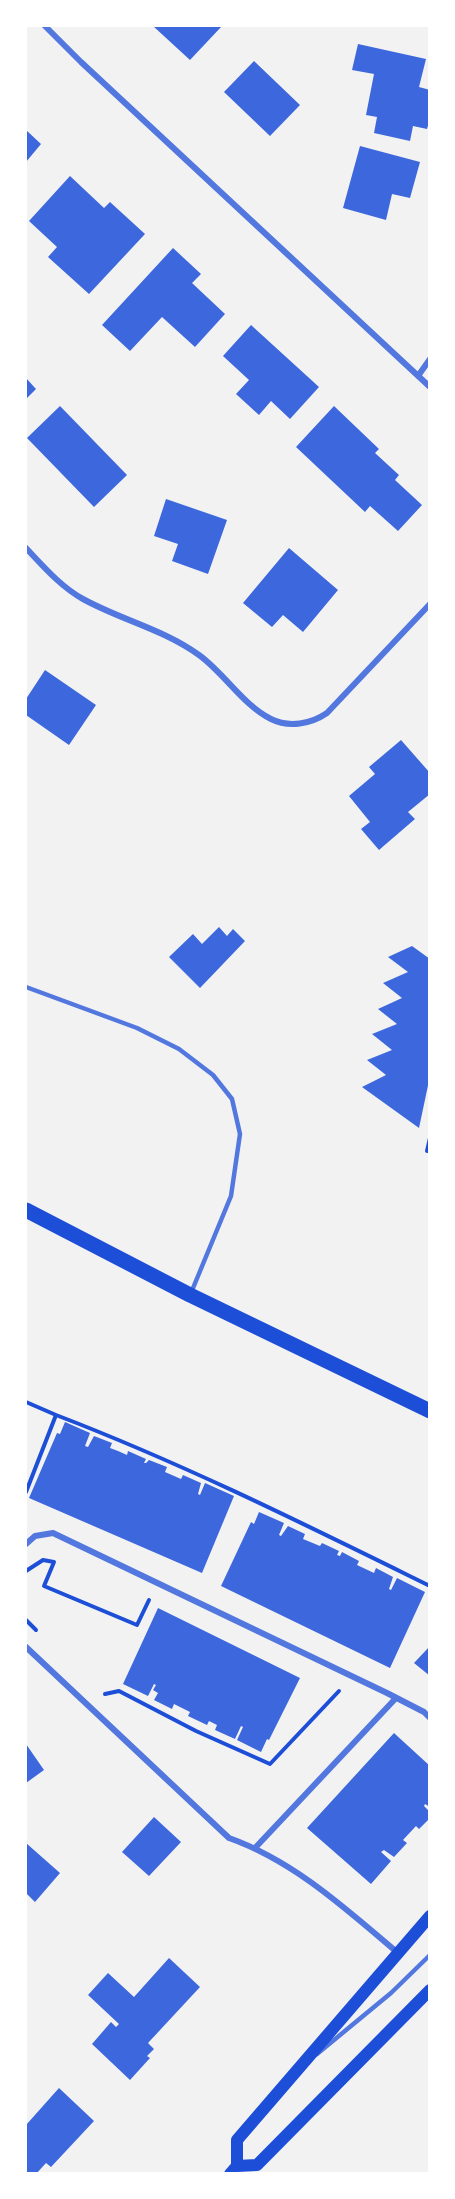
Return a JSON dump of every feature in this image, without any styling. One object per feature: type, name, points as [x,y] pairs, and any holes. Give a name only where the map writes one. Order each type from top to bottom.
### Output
[{"type":"main road","points":[[26,1210],[190,1295],[429,1411]]},
{"type":"main road","points":[[429,1916],[237,2140],[233,2170],[257,2165],[429,1990]]},
{"type":"street","points":[[45,26],[429,387]]},
{"type":"street","points":[[418,376],[429,359]]},
{"type":"street","points":[[26,548],[68,589],[81,598],[186,646],[215,668],[260,711],[270,718],[289,723],[310,722],[327,713],[429,604]]},
{"type":"street","points":[[26,1544],[35,1536],[53,1533],[396,1698],[429,1718]]},
{"type":"street","points":[[26,1647],[229,1838],[255,1848],[290,1867],[337,1902],[398,1953]]},
{"type":"street","points":[[255,1848],[396,1698]]},
{"type":"lane","points":[[26,987],[137,1029],[179,1049],[213,1075],[232,1099],[240,1134],[231,1196],[190,1295]]},
{"type":"lane","points":[[297,2072],[391,1993],[429,1954]]},
{"type":"path","points":[[427,1151],[429,1138]]},
{"type":"path","points":[[26,1402],[146,1451],[249,1497],[429,1586]]},
{"type":"path","points":[[26,1492],[56,1415]]},
{"type":"path","points":[[26,1571],[43,1560],[54,1562],[44,1586],[137,1625],[149,1601]]},
{"type":"path","points":[[26,1620],[42,1635]]},
{"type":"path","points":[[98,1688],[106,1695],[119,1691],[196,1731],[270,1764],[338,1692]]},
{"type":"building","points":[[153,26],[222,26],[190,60]]},
{"type":"building","points":[[358,44],[426,59],[419,87],[430,90],[430,119],[427,129],[413,126],[410,141],[374,133],[377,117],[366,115],[374,74],[352,70]]},
{"type":"building","points":[[254,61],[300,105],[270,136],[224,92]]},
{"type":"building","points":[[26,130],[41,144],[26,162]]},
{"type":"building","points":[[360,146],[420,162],[410,198],[392,194],[386,220],[343,208]]},
{"type":"building","points":[[70,176],[104,208],[110,202],[145,234],[89,294],[48,257],[57,247],[29,221]]},
{"type":"building","points":[[173,248],[201,274],[192,283],[225,314],[195,347],[162,317],[130,351],[102,325]]},
{"type":"building","points":[[251,325],[319,387],[290,419],[271,401],[259,415],[236,394],[249,380],[223,356]]},
{"type":"building","points":[[26,378],[36,389],[26,399]]},
{"type":"building","points":[[60,406],[127,475],[94,507],[27,438]]},
{"type":"building","points":[[334,406],[379,449],[375,453],[399,475],[395,480],[422,505],[398,531],[370,506],[365,512],[296,447]]},
{"type":"building","points":[[166,499],[227,520],[208,574],[172,561],[178,544],[154,536]]},
{"type":"building","points":[[289,548],[338,590],[303,632],[283,615],[272,627],[243,603]]},
{"type":"building","points":[[45,670],[96,705],[69,745],[26,715],[26,699]]},
{"type":"building","points":[[401,740],[430,773],[430,794],[408,812],[415,819],[379,850],[361,829],[370,822],[349,796],[375,774],[369,767]]},
{"type":"building","points":[[219,927],[227,936],[233,929],[245,941],[200,988],[169,957],[193,934],[202,944]]},
{"type":"building","points":[[412,946],[430,959],[430,1076],[419,1128],[362,1087],[386,1075],[367,1060],[392,1050],[372,1034],[397,1024],[378,1009],[402,998],[383,983],[408,972],[388,957]]},
{"type":"building","points":[[65,1422],[90,1433],[85,1446],[88,1447],[94,1436],[112,1443],[110,1448],[127,1455],[128,1451],[146,1459],[144,1463],[149,1460],[167,1467],[165,1472],[181,1479],[183,1475],[201,1483],[198,1494],[200,1495],[205,1483],[234,1496],[202,1573],[29,1498],[57,1433],[60,1434]]},
{"type":"building","points":[[259,1512],[284,1523],[279,1535],[281,1536],[288,1526],[305,1534],[303,1539],[320,1546],[322,1543],[339,1551],[337,1555],[340,1556],[342,1552],[359,1561],[357,1565],[374,1573],[376,1568],[393,1577],[389,1589],[391,1590],[397,1578],[425,1592],[390,1668],[221,1586],[251,1522],[254,1524]]},
{"type":"building","points":[[158,1608],[300,1678],[261,1752],[237,1740],[243,1727],[241,1726],[235,1739],[215,1730],[217,1725],[209,1721],[207,1725],[188,1716],[190,1712],[174,1704],[172,1709],[154,1700],[158,1693],[153,1690],[156,1685],[154,1684],[148,1696],[123,1684]]},
{"type":"building","points":[[430,1646],[430,1676],[414,1663]]},
{"type":"building","points":[[394,1733],[430,1766],[430,1807],[425,1804],[424,1806],[429,1811],[430,1818],[419,1829],[416,1826],[403,1840],[407,1843],[394,1857],[384,1850],[381,1852],[391,1861],[371,1884],[307,1828]]},
{"type":"building","points":[[26,1744],[44,1770],[26,1783]]},
{"type":"building","points":[[154,1817],[181,1842],[149,1876],[122,1852]]},
{"type":"building","points":[[26,1843],[60,1873],[35,1902],[26,1893]]},
{"type":"building","points":[[169,1958],[200,1987],[148,2043],[154,2049],[147,2056],[150,2058],[130,2080],[92,2044],[111,2022],[116,2027],[119,2024],[88,1995],[108,1973],[134,1997]]},
{"type":"building","points":[[59,2088],[94,2121],[51,2167],[46,2163],[36,2174],[26,2174],[26,2125]]}]
